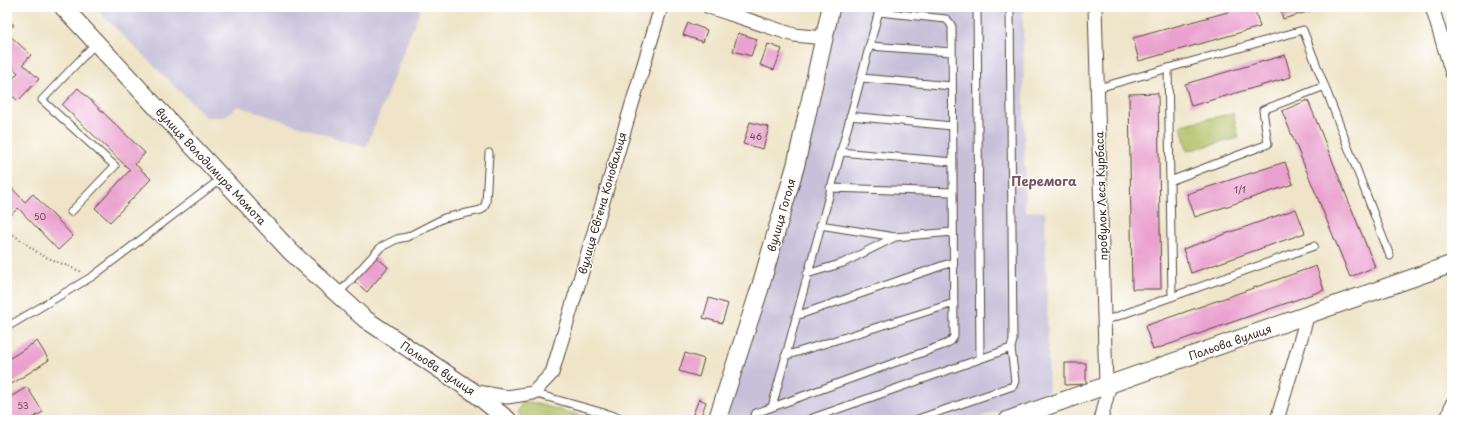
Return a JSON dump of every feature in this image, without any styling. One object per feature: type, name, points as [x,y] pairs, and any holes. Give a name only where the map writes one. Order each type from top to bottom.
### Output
[{"type":"street","name":"вулиця Володимира Момота","points":[[63,7],[291,252],[365,319]]},
{"type":"street","name":"вулиця Євгена Коновальця","points":[[533,393],[552,373],[660,7]]},
{"type":"street","points":[[709,7],[794,35],[824,38]]},
{"type":"street","name":"вулиця Гоголя","points":[[717,420],[760,288],[796,164],[831,7]]},
{"type":"street","name":"провулок Леся Курбаса","points":[[1095,7],[1104,321],[1108,384],[1101,420]]},
{"type":"street","points":[[1432,7],[1452,73]]},
{"type":"street","name":"Польова вулиця","points":[[1008,420],[1452,264]]},
{"type":"street","points":[[1277,420],[1308,314]]},
{"type":"street","name":"Польова вулиця","points":[[365,319],[472,390],[508,420]]},
{"type":"street","points":[[472,390],[507,397],[533,393]]},
{"type":"street","points":[[1447,420],[1452,404]]},
{"type":"lane","points":[[977,7],[980,358]]},
{"type":"lane","points":[[915,420],[1013,386],[1015,381],[1011,348],[1013,340],[1010,7]]},
{"type":"lane","points":[[752,420],[756,413],[951,341],[954,336],[952,27],[946,20],[879,10],[772,407]]},
{"type":"lane","points":[[1098,88],[1303,30],[1390,256]]},
{"type":"lane","points":[[71,212],[115,166],[42,100],[96,42]]},
{"type":"lane","points":[[869,46],[952,52]]},
{"type":"lane","points":[[1168,68],[1172,297]]},
{"type":"lane","points":[[861,78],[952,86]]},
{"type":"lane","points":[[1170,181],[1268,144],[1263,110],[1325,86]]},
{"type":"lane","points":[[850,116],[952,126]]},
{"type":"lane","points":[[840,152],[953,162]]},
{"type":"lane","points":[[338,294],[381,247],[397,239],[407,237],[444,218],[481,210],[486,202],[489,153]]},
{"type":"lane","points":[[7,327],[93,276],[222,178]]},
{"type":"lane","points":[[830,188],[953,192]]},
{"type":"lane","points":[[820,225],[895,237],[953,232]]},
{"type":"lane","points":[[807,274],[843,263],[895,237]]},
{"type":"lane","points":[[1104,321],[1314,246]]},
{"type":"lane","points":[[796,316],[953,262]]},
{"type":"lane","points":[[785,356],[954,303]]},
{"type":"lane","points":[[806,420],[1011,348]]},
{"type":"lane","points":[[533,393],[629,420]]},
{"type":"path","points":[[7,230],[41,255],[93,276]]},
{"type":"shaded area","points":[[94,7],[421,7],[366,148],[238,106],[224,117],[206,117]]},
{"type":"shaded area","points":[[839,7],[1023,7],[1025,211],[1045,212],[1049,393],[972,420],[724,420]]},
{"type":"green space","points":[[1233,113],[1239,138],[1187,151],[1181,125]]},
{"type":"green space","points":[[523,400],[597,420],[524,420],[517,414]]},
{"type":"building","points":[[1246,7],[1254,7],[1260,27],[1139,61],[1133,38]]},
{"type":"building","points":[[1280,7],[1313,7],[1314,10],[1283,19]]},
{"type":"building","points":[[7,19],[14,25],[7,32]]},
{"type":"building","points":[[688,23],[707,30],[703,42],[683,35]]},
{"type":"building","points":[[7,33],[31,55],[23,64],[39,79],[18,101],[7,91],[7,85],[18,73],[7,62]]},
{"type":"building","points":[[738,33],[757,39],[751,56],[733,51]]},
{"type":"building","points":[[768,44],[782,49],[774,70],[760,65]]},
{"type":"building","points":[[1285,55],[1291,77],[1191,106],[1185,84]]},
{"type":"building","points":[[78,88],[145,153],[135,164],[151,179],[110,222],[95,208],[130,170],[62,105]]},
{"type":"building","points":[[1158,93],[1161,289],[1132,289],[1129,94]]},
{"type":"building","points":[[1308,100],[1375,267],[1350,277],[1282,111]]},
{"type":"building","points":[[750,122],[769,127],[763,149],[743,144]]},
{"type":"building","points":[[1285,162],[1293,184],[1195,217],[1187,194]]},
{"type":"building","points":[[7,183],[25,202],[33,194],[73,236],[58,250],[18,208],[9,217],[7,215]]},
{"type":"building","points":[[1296,209],[1305,233],[1191,273],[1183,249]]},
{"type":"building","points":[[375,256],[388,267],[367,292],[354,281]]},
{"type":"building","points":[[1316,266],[1324,290],[1153,350],[1145,326]]},
{"type":"building","points":[[709,298],[728,304],[722,323],[703,318]]},
{"type":"building","points":[[37,341],[49,360],[7,387],[7,360]]},
{"type":"building","points":[[685,353],[704,359],[699,377],[679,371]]},
{"type":"building","points":[[1065,363],[1086,363],[1086,384],[1065,385]]},
{"type":"building","points":[[27,387],[43,412],[29,420],[7,420],[7,399]]},
{"type":"building","points":[[699,399],[706,402],[701,416],[693,414]]},
{"type":"district","name":"Перемога","points":[[1044,180]]}]
